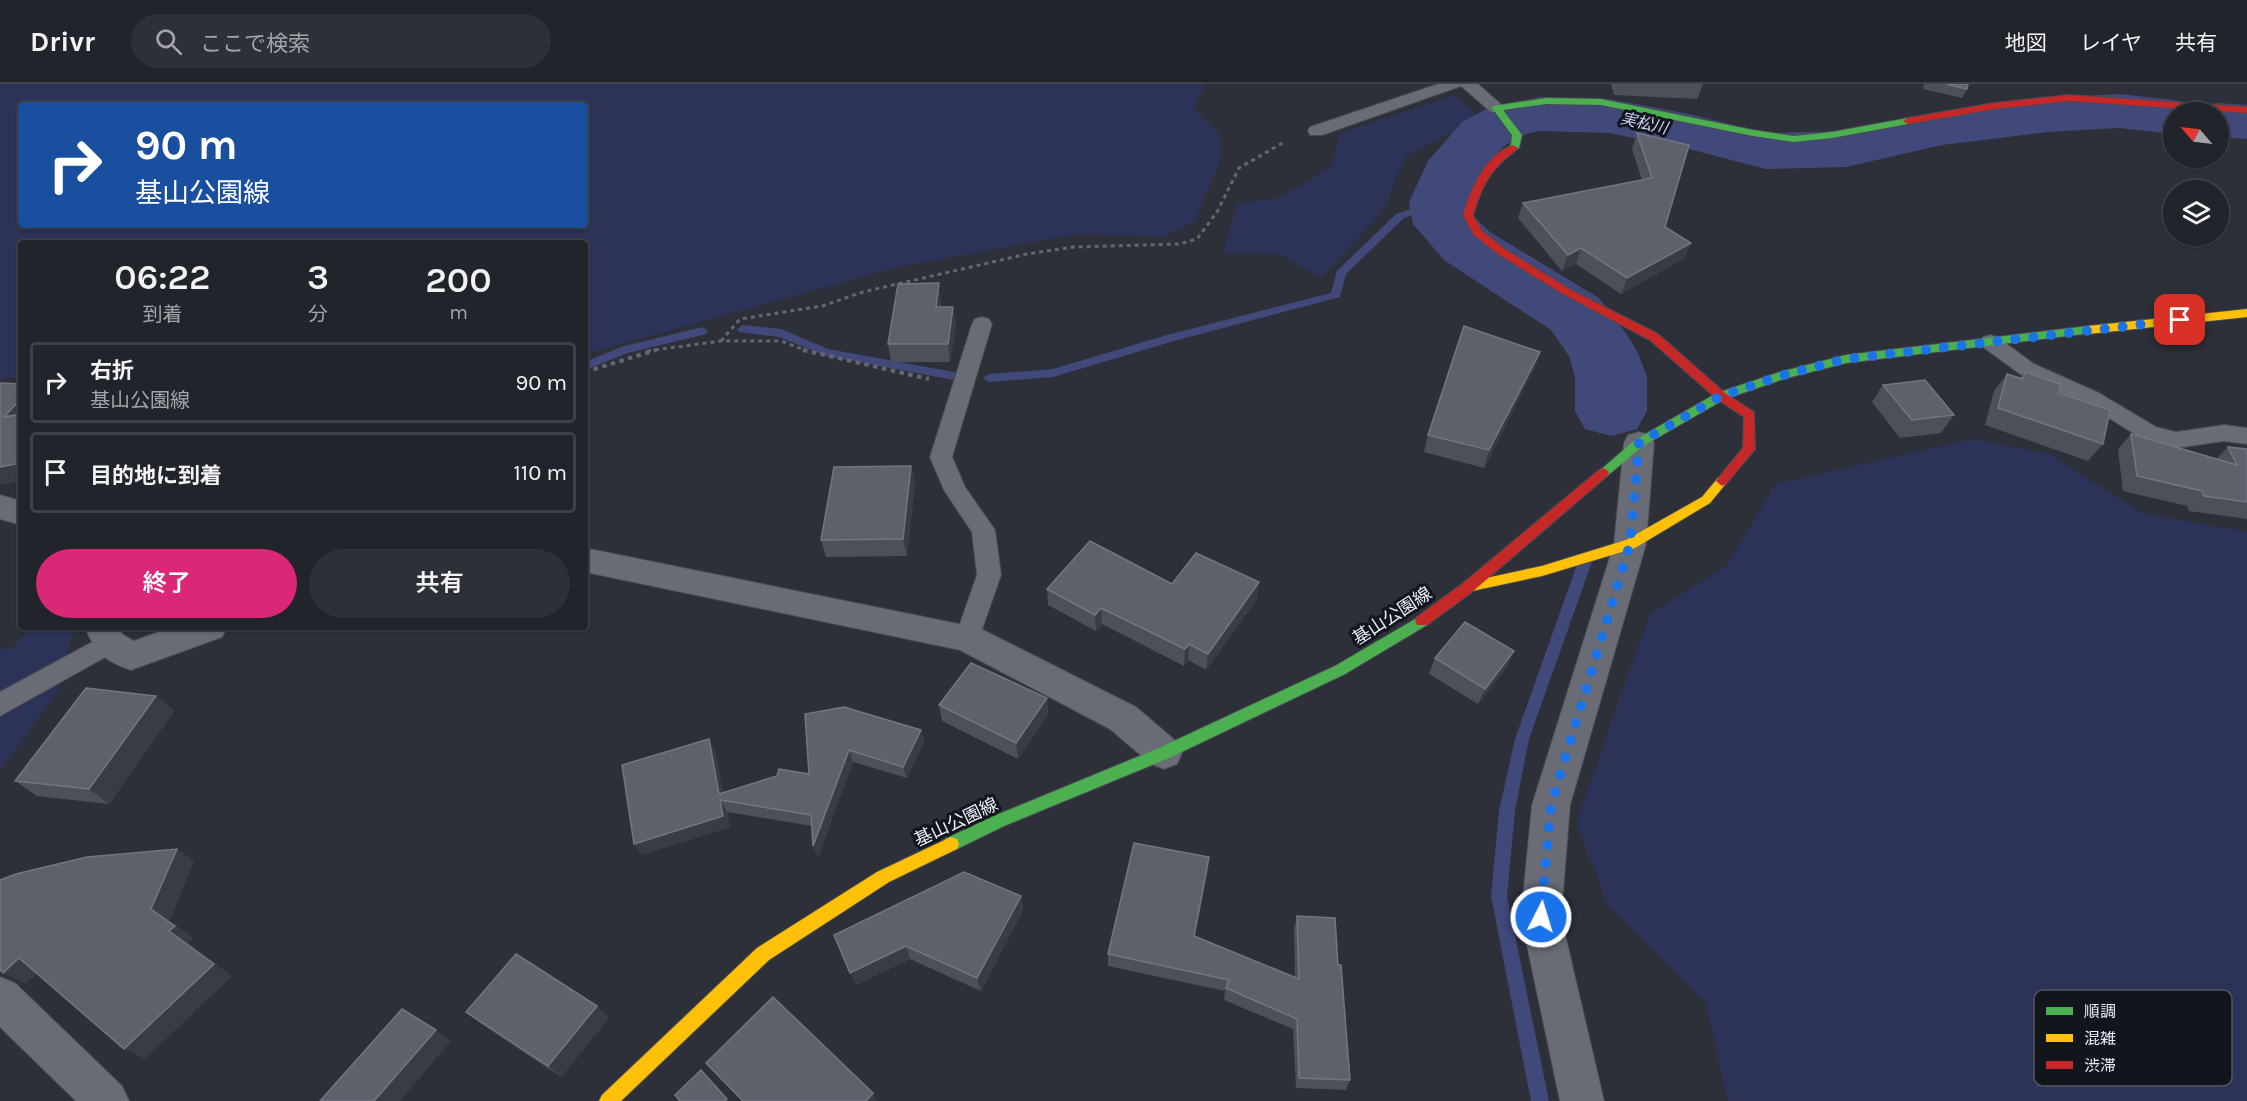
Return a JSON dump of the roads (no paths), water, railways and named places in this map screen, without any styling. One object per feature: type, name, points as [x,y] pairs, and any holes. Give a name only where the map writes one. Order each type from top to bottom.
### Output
[{"type":"street","points":[[1467,588],[1542,571],[1630,544],[1706,500],[1749,449],[1750,415],[1721,396],[1654,337],[1567,291],[1502,252],[1478,233],[1468,215],[1474,190],[1490,164],[1516,146],[1517,135],[1497,108],[1546,101],[1601,102],[1753,133],[1794,139],[1832,135],[1995,106],[2068,98],[2247,110]]},
{"type":"street","name":"基山公園線","points":[[608,1101],[764,954],[883,877],[999,820],[1164,753],[1340,670],[1403,634],[1467,588],[1639,443],[1721,396],[1784,375],[1846,359],[2046,334],[2247,314]]},
{"type":"street","points":[[1582,1101],[1541,917],[1551,805],[1630,544],[1639,443]]},
{"type":"street","points":[[0,507],[18,512]]},
{"type":"street","points":[[588,561],[967,638],[1123,718],[1164,753]]},
{"type":"street","points":[[106,635],[131,656],[202,630]]},
{"type":"street","points":[[0,998],[107,1101]]},
{"type":"lane","points":[[1316,131],[1454,84]]},
{"type":"lane","points":[[1468,84],[1497,108]]},
{"type":"lane","points":[[1310,150],[1322,112]]},
{"type":"lane","points":[[967,638],[989,575],[983,530],[955,490],[941,457],[982,324]]},
{"type":"lane","points":[[1990,342],[2027,369],[2092,398],[2149,433],[2176,440],[2224,433],[2247,436]]},
{"type":"lane","points":[[0,705],[106,635]]},
{"type":"waterway","name":"実松川","points":[[1611,411],[1611,377],[1603,353],[1575,314],[1467,246],[1445,224],[1440,202],[1458,161],[1483,134],[1510,119],[1540,114],[1609,116],[1689,131],[1766,151],[1846,149],[1942,128],[2048,115],[2119,111],[2163,116]]},
{"type":"waterway","name":"実松川","points":[[2229,121],[2247,122]]},
{"type":"waterway","points":[[989,378],[1053,373],[1171,338],[1336,295],[1341,273],[1400,216],[1440,202]]},
{"type":"waterway","points":[[743,329],[781,333],[826,352],[954,376]]},
{"type":"waterway","points":[[588,365],[625,350],[702,331]]},
{"type":"waterway","points":[[1540,1101],[1499,896],[1507,811],[1522,739],[1587,556]]}]
